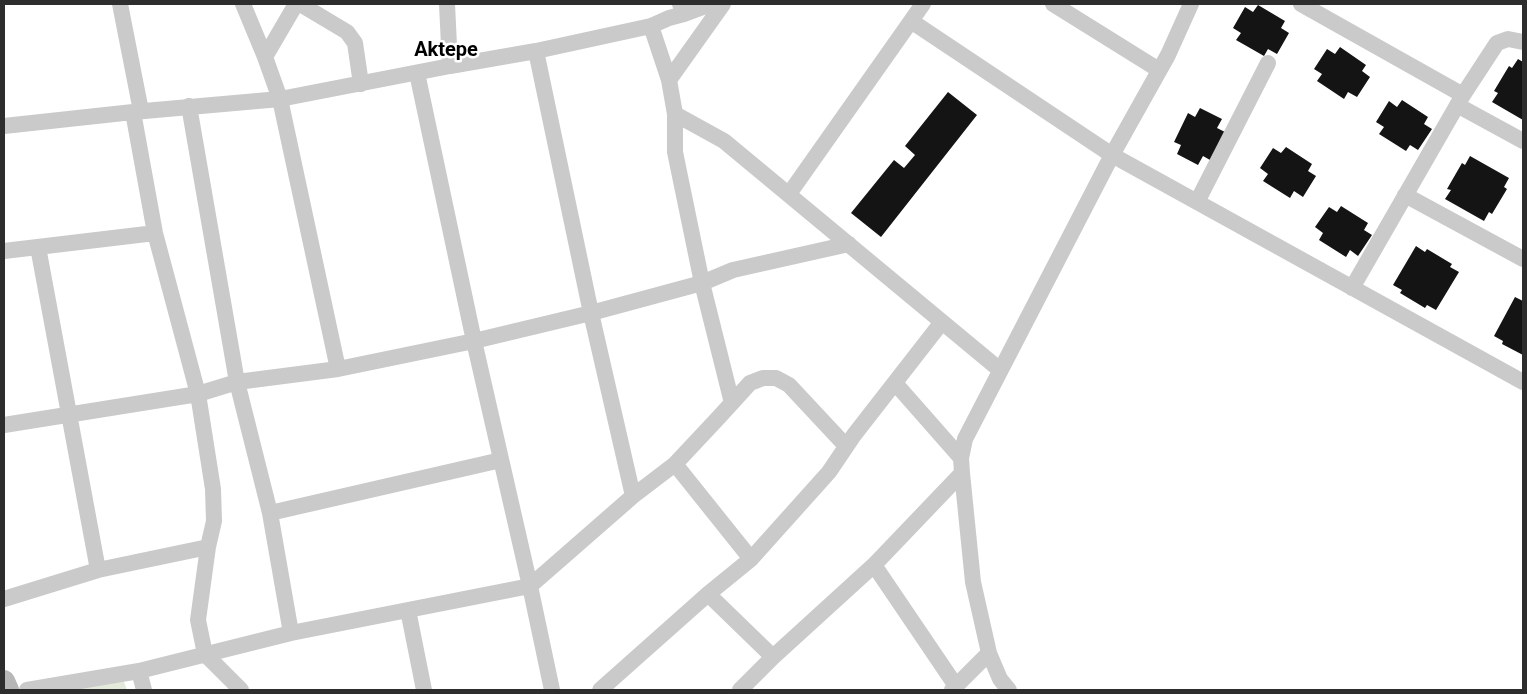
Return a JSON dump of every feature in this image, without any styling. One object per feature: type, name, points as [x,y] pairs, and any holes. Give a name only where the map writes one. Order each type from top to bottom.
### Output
[{"type":"main road","points":[[4,681],[8,690]]},
{"type":"street","points":[[120,4],[155,233],[198,394],[214,489],[214,521],[208,547],[198,620],[205,654],[241,690]]},
{"type":"street","points":[[243,4],[280,99],[338,369]]},
{"type":"street","points":[[265,57],[296,4]]},
{"type":"street","points":[[300,4],[347,32],[355,43],[361,84]]},
{"type":"street","points":[[447,4],[450,66]]},
{"type":"street","points":[[4,126],[137,111],[280,99],[536,51],[651,26],[669,18],[682,9],[711,4]]},
{"type":"street","points":[[669,80],[723,4]]},
{"type":"street","points":[[789,194],[923,4]]},
{"type":"street","points":[[1053,4],[1159,70]]},
{"type":"street","points":[[1009,690],[1000,679],[989,653],[973,582],[962,466],[965,439],[1112,155],[1168,55],[1191,4]]},
{"type":"street","points":[[1301,4],[1460,100],[1523,141]]},
{"type":"street","points":[[911,21],[1112,155],[1523,382]]},
{"type":"street","points":[[651,26],[669,80],[675,114],[675,152],[702,283],[732,403]]},
{"type":"street","points":[[1352,288],[1460,100],[1497,43],[1508,39],[1523,42]]},
{"type":"street","points":[[536,51],[591,313],[633,496]]},
{"type":"street","points":[[1197,202],[1268,63]]},
{"type":"street","points":[[417,73],[474,341],[552,690]]},
{"type":"street","points":[[189,106],[238,382],[270,513],[291,633]]},
{"type":"street","points":[[675,114],[724,141],[1000,370]]},
{"type":"street","points":[[1405,196],[1523,259]]},
{"type":"street","points":[[4,251],[155,233]]},
{"type":"street","points":[[4,425],[198,394],[238,382],[338,369],[474,341],[591,313],[702,283],[733,270],[849,244]]},
{"type":"street","points":[[38,247],[98,570]]},
{"type":"street","points":[[600,690],[708,594],[751,559],[829,472],[846,446],[942,322]]},
{"type":"street","points":[[27,690],[139,671],[291,633],[530,586],[633,496],[675,464],[750,382],[763,378],[776,378],[789,385],[846,446]]},
{"type":"street","points":[[895,382],[962,466]]},
{"type":"street","points":[[270,513],[501,460]]},
{"type":"street","points":[[675,464],[751,559]]},
{"type":"street","points":[[740,690],[773,657],[874,565],[962,466]]},
{"type":"street","points":[[4,598],[98,570],[208,547]]},
{"type":"street","points":[[874,565],[954,688],[989,653]]},
{"type":"street","points":[[708,594],[773,657]]},
{"type":"street","points":[[408,610],[424,690]]},
{"type":"street","points":[[139,671],[144,690]]},
{"type":"green space","points":[[120,671],[127,690],[29,690]]},
{"type":"building","points":[[1258,5],[1285,21],[1281,28],[1289,33],[1277,54],[1268,49],[1264,56],[1236,40],[1241,33],[1233,28],[1245,7],[1253,12]]},
{"type":"building","points":[[1340,47],[1366,65],[1362,71],[1370,77],[1357,97],[1348,92],[1344,99],[1317,81],[1322,74],[1314,69],[1327,49],[1335,54]]},
{"type":"building","points":[[1518,59],[1523,62],[1523,120],[1492,102],[1498,93],[1494,91],[1509,66],[1512,68]]},
{"type":"building","points":[[948,92],[977,115],[881,237],[851,213],[894,160],[904,168],[915,155],[905,146]]},
{"type":"building","points":[[1402,100],[1428,117],[1424,124],[1432,129],[1418,150],[1410,145],[1406,151],[1379,134],[1384,127],[1376,122],[1389,101],[1397,107]]},
{"type":"building","points":[[1200,108],[1222,119],[1217,128],[1225,132],[1210,160],[1203,156],[1198,165],[1177,154],[1181,145],[1174,142],[1188,113],[1195,117]]},
{"type":"building","points":[[1286,147],[1312,164],[1308,171],[1316,176],[1303,197],[1294,191],[1290,198],[1263,181],[1268,174],[1260,168],[1273,148],[1281,153]]},
{"type":"building","points":[[1470,156],[1509,178],[1504,187],[1507,189],[1492,214],[1489,212],[1484,221],[1445,199],[1451,190],[1447,189],[1462,163],[1465,165]]},
{"type":"building","points":[[1341,206],[1368,223],[1364,230],[1372,235],[1358,256],[1350,250],[1346,257],[1319,240],[1323,233],[1315,227],[1329,207],[1337,212]]},
{"type":"building","points":[[1416,246],[1425,252],[1427,249],[1452,264],[1450,267],[1459,272],[1436,310],[1427,305],[1425,308],[1400,293],[1402,290],[1393,285]]},
{"type":"building","points":[[1515,297],[1523,301],[1523,355],[1502,344],[1503,341],[1494,336]]},
{"type":"district","name":"Aktepe","points":[[446,51]]}]
